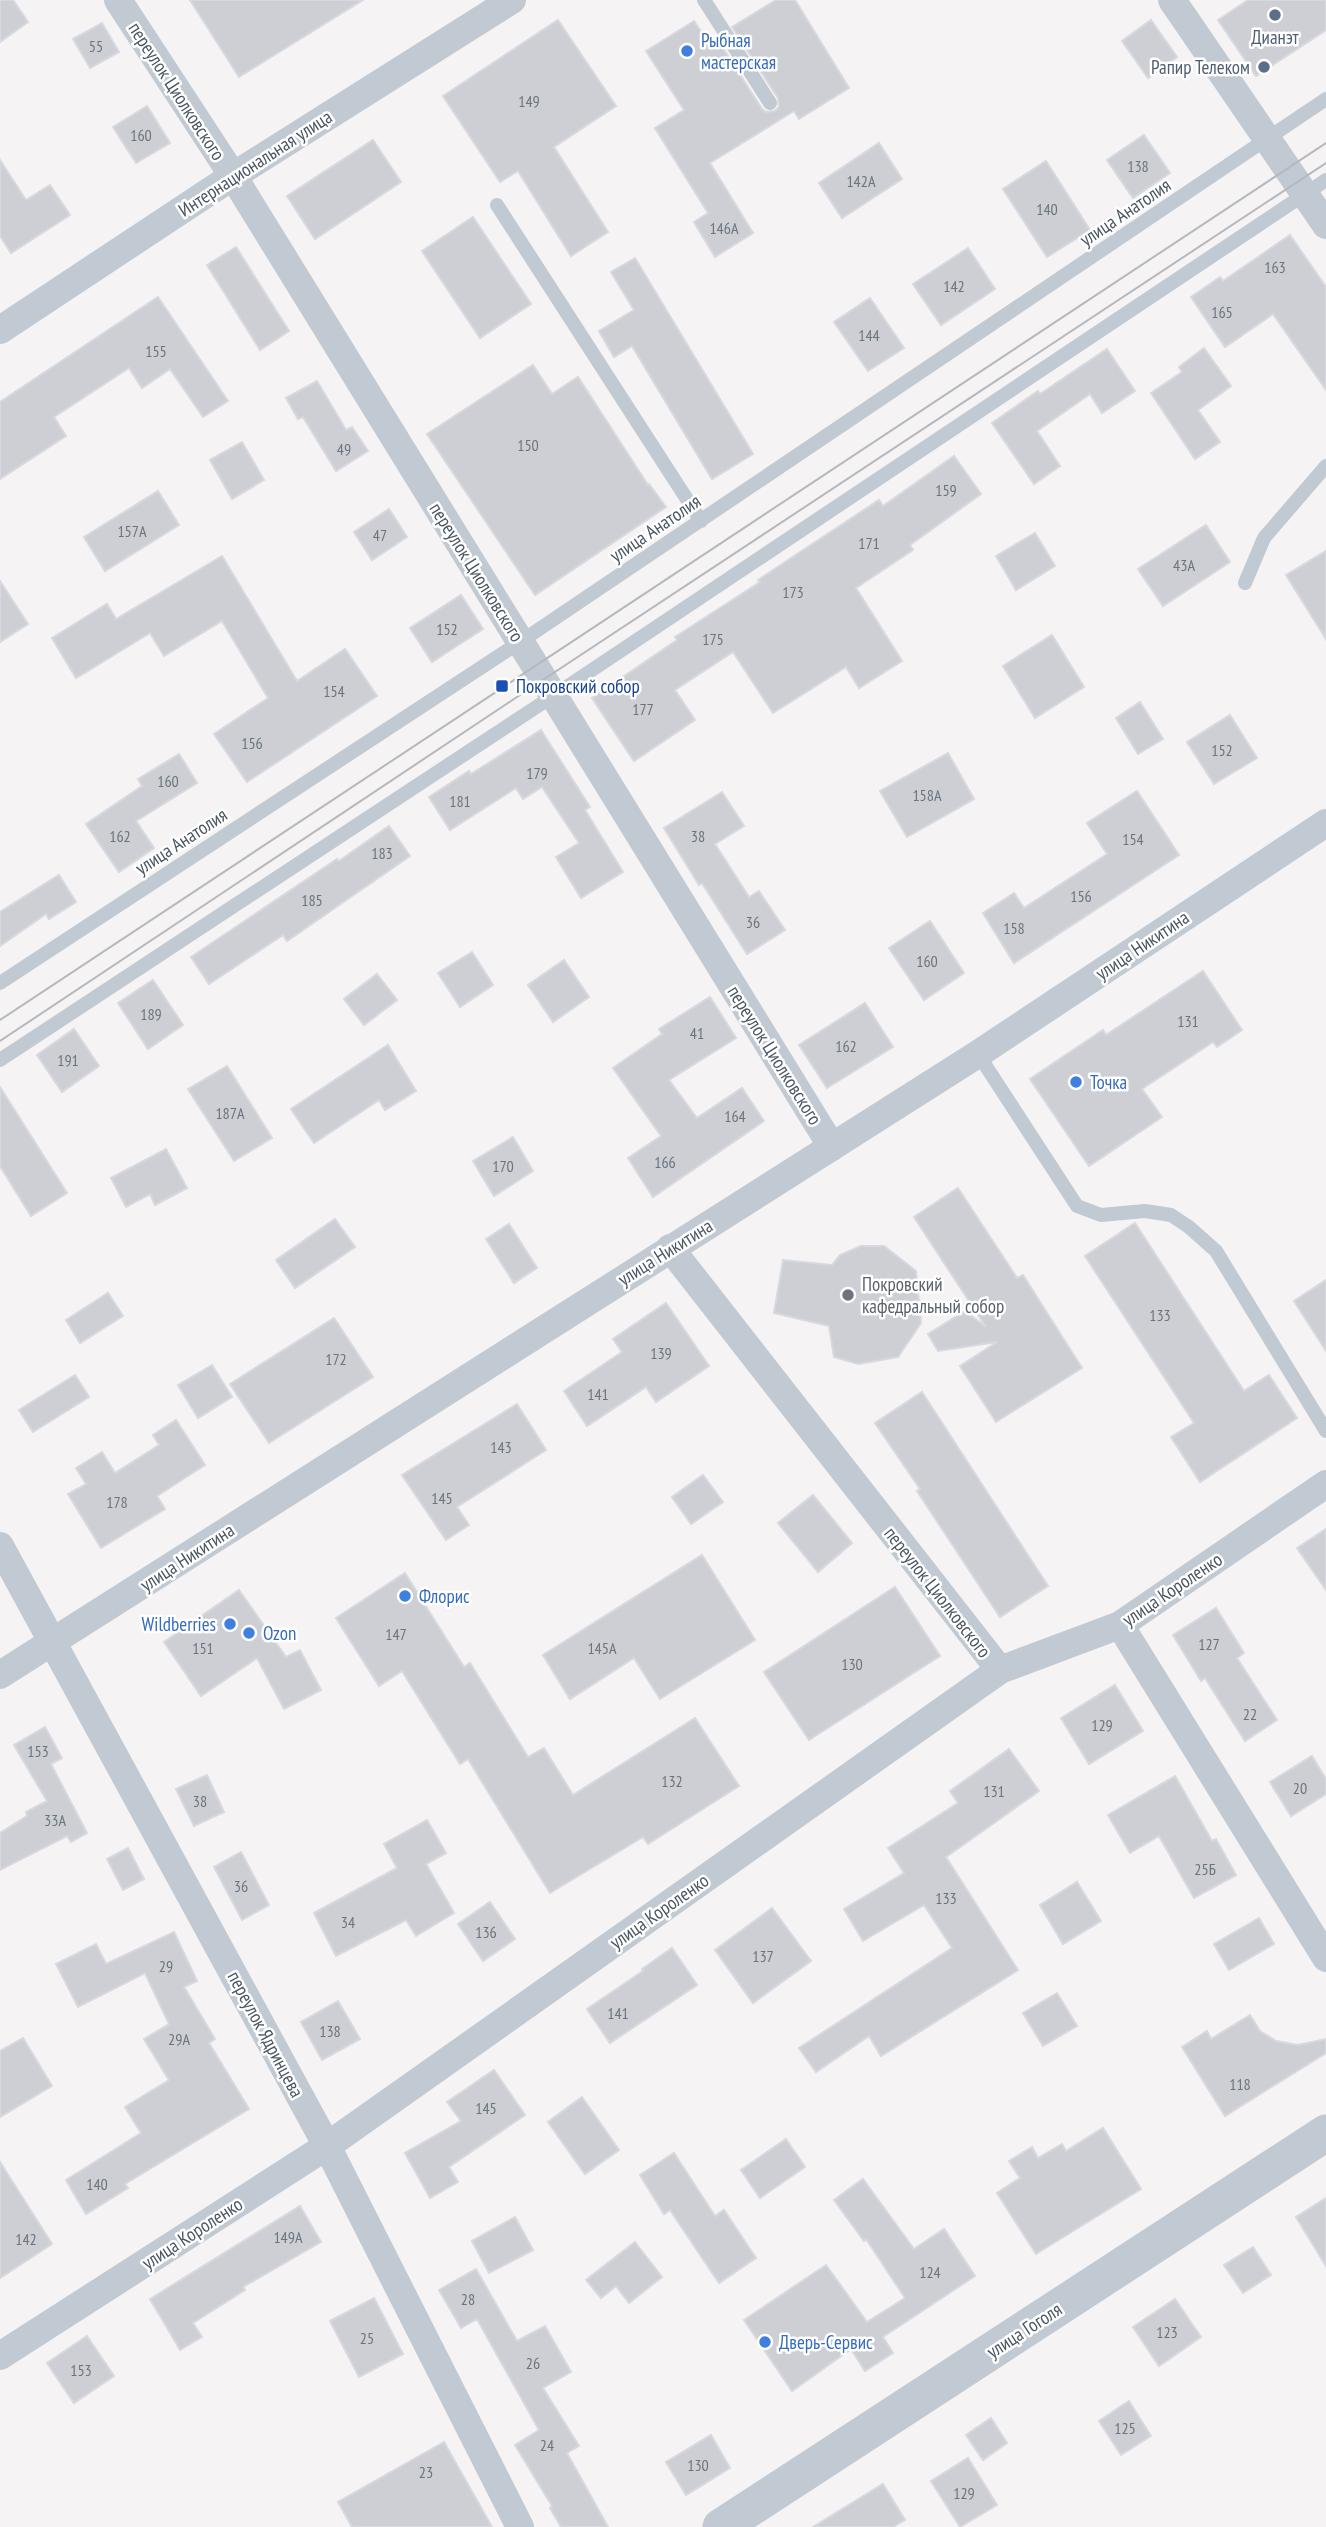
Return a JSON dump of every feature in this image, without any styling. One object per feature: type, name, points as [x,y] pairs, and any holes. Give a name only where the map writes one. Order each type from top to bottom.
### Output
[{"type":"street","name":"переулок Циолковского","points":[[118,0],[233,176],[832,1147]]},
{"type":"street","name":"Интернациональная улица","points":[[0,330],[233,176],[512,0]]},
{"type":"street","points":[[1172,0],[1267,139],[1316,187],[1326,225]]},
{"type":"street","name":"улица Никитина","points":[[0,1675],[978,1054],[1326,823]]},
{"type":"street","name":"переулок Циолковского","points":[[670,1248],[1000,1670]]},
{"type":"street","name":"улица Короленко","points":[[0,2356],[327,2146],[1000,1670],[1120,1625],[1326,1484]]},
{"type":"street","name":"переулок Ядринцева","points":[[0,1546],[327,2146],[520,2527]]},
{"type":"street","points":[[1120,1625],[1326,1958]]},
{"type":"street","name":"улица Гоголя","points":[[721,2527],[1326,2133]]},
{"type":"lane","points":[[704,0],[770,103]]},
{"type":"lane","name":"улица Анатолия","points":[[0,983],[520,642],[1326,99]]},
{"type":"lane","points":[[0,1060],[553,696],[1316,187]]},
{"type":"lane","points":[[497,205],[701,521]]},
{"type":"lane","points":[[1245,583],[1264,538],[1326,466]]},
{"type":"lane","points":[[978,1054],[1077,1206],[1101,1215],[1145,1211],[1171,1215],[1216,1251],[1326,1431]]},
{"type":"building","points":[[0,0],[13,0],[28,22],[0,42]]},
{"type":"building","points":[[190,0],[363,0],[239,77]]},
{"type":"building","points":[[776,0],[795,0],[849,88],[799,119],[794,111],[710,163],[753,233],[715,257],[694,222],[708,213],[655,128],[684,110],[646,51],[694,21],[708,42],[716,37],[762,109],[766,112],[775,111],[779,107],[778,98],[732,27]]},
{"type":"building","points":[[1248,0],[1326,0],[1326,30],[1256,76],[1218,20]]},
{"type":"building","points":[[558,20],[616,106],[554,147],[608,232],[571,256],[518,171],[500,182],[443,96]]},
{"type":"building","points":[[1151,20],[1177,57],[1148,78],[1122,41]]},
{"type":"building","points":[[102,23],[119,52],[90,68],[73,39]]},
{"type":"building","points":[[147,106],[170,143],[136,163],[113,127]]},
{"type":"building","points":[[1144,135],[1170,173],[1133,198],[1107,160]]},
{"type":"building","points":[[373,140],[401,182],[315,239],[287,196]]},
{"type":"building","points":[[879,143],[902,179],[842,218],[819,183]]},
{"type":"building","points":[[0,160],[26,200],[50,185],[70,215],[11,253],[0,236]]},
{"type":"building","points":[[1046,161],[1090,230],[1047,257],[1003,189]]},
{"type":"building","points":[[473,217],[531,304],[480,338],[422,251]]},
{"type":"building","points":[[1290,235],[1326,287],[1326,390],[1273,314],[1225,347],[1191,297],[1220,277],[1223,281]]},
{"type":"building","points":[[236,247],[289,331],[260,350],[207,265]]},
{"type":"building","points":[[968,248],[995,289],[941,325],[913,284]]},
{"type":"building","points":[[635,258],[753,454],[712,479],[632,346],[614,357],[599,331],[634,310],[611,272]]},
{"type":"building","points":[[158,297],[228,401],[203,417],[170,369],[142,388],[129,368],[54,417],[66,436],[0,479],[0,402]]},
{"type":"building","points":[[870,298],[904,348],[868,371],[834,322]]},
{"type":"building","points":[[1204,348],[1231,386],[1198,410],[1220,442],[1195,459],[1151,393],[1182,372],[1179,367]]},
{"type":"building","points":[[1107,349],[1135,391],[1102,413],[1090,394],[1037,431],[1060,466],[1034,484],[992,423]]},
{"type":"building","points":[[533,365],[552,394],[578,377],[648,485],[666,507],[535,595],[427,434]]},
{"type":"building","points":[[317,381],[346,430],[352,427],[368,451],[336,471],[303,417],[298,419],[286,398]]},
{"type":"building","points":[[242,442],[264,480],[232,499],[210,460]]},
{"type":"building","points":[[954,456],[981,494],[910,545],[913,550],[856,588],[902,661],[859,688],[846,667],[773,713],[733,652],[675,690],[695,720],[634,761],[592,698],[677,640],[675,637],[760,582],[758,580],[879,500],[883,506]]},
{"type":"building","points":[[158,491],[179,525],[105,571],[84,537]]},
{"type":"building","points":[[389,509],[407,537],[372,560],[354,532]]},
{"type":"building","points":[[1206,525],[1230,562],[1163,606],[1138,569]]},
{"type":"building","points":[[1035,533],[1055,566],[1016,590],[996,556]]},
{"type":"building","points":[[1326,551],[1326,639],[1286,575]]},
{"type":"building","points":[[222,556],[297,681],[345,649],[377,696],[247,782],[214,734],[268,698],[222,621],[164,656],[150,633],[76,678],[52,638],[107,604],[116,619]]},
{"type":"building","points":[[0,581],[28,624],[0,642]]},
{"type":"building","points":[[461,595],[483,629],[432,662],[410,628]]},
{"type":"building","points":[[1052,635],[1084,687],[1035,718],[1003,666]]},
{"type":"building","points":[[1140,702],[1163,739],[1138,754],[1116,718]]},
{"type":"building","points":[[1230,715],[1257,758],[1214,784],[1187,742]]},
{"type":"building","points":[[541,730],[590,807],[585,810],[623,872],[581,898],[556,857],[579,843],[542,787],[523,799],[516,788],[450,830],[429,797]]},
{"type":"building","points":[[948,753],[974,799],[907,837],[880,791]]},
{"type":"building","points":[[179,754],[197,783],[136,821],[154,848],[119,872],[86,824],[142,786],[138,779]]},
{"type":"building","points":[[1137,791],[1179,855],[1014,963],[983,913],[1014,893],[1024,908],[1107,854],[1087,823]]},
{"type":"building","points":[[722,792],[744,826],[715,844],[749,897],[759,891],[785,930],[747,954],[702,883],[699,885],[664,828]]},
{"type":"building","points":[[389,826],[410,856],[287,941],[283,935],[209,984],[191,957]]},
{"type":"building","points":[[59,875],[76,902],[49,919],[46,914],[0,946],[0,912]]},
{"type":"building","points":[[930,921],[964,973],[924,1000],[889,948]]},
{"type":"building","points":[[472,952],[493,985],[460,1007],[438,973]]},
{"type":"building","points":[[564,960],[589,997],[553,1022],[528,985]]},
{"type":"building","points":[[1203,971],[1242,1030],[1217,1047],[1213,1042],[1142,1089],[1162,1117],[1089,1166],[1030,1079],[1103,1030],[1106,1035]]},
{"type":"building","points":[[377,974],[397,1000],[364,1025],[344,999]]},
{"type":"building","points":[[153,980],[183,1025],[148,1049],[118,1003]]},
{"type":"building","points":[[710,997],[736,1038],[669,1080],[697,1118],[742,1088],[764,1121],[653,1197],[628,1158],[661,1136],[613,1068],[662,1034],[659,1029]]},
{"type":"building","points":[[865,1003],[893,1047],[827,1088],[799,1045]]},
{"type":"building","points":[[74,1029],[99,1066],[62,1092],[37,1055]]},
{"type":"building","points":[[388,1045],[416,1091],[385,1110],[379,1100],[314,1143],[291,1109]]},
{"type":"building","points":[[227,1066],[272,1138],[234,1161],[188,1089]]},
{"type":"building","points":[[0,1087],[67,1193],[31,1216],[0,1166]]},
{"type":"building","points":[[513,1137],[533,1171],[494,1196],[473,1161]]},
{"type":"building","points":[[166,1149],[187,1188],[155,1205],[150,1194],[126,1207],[111,1178]]},
{"type":"building","points":[[958,1188],[1017,1278],[1023,1275],[1082,1368],[996,1422],[960,1366],[997,1342],[938,1351],[928,1334],[965,1311],[986,1327],[914,1217]]},
{"type":"building","points":[[335,1219],[355,1247],[295,1288],[276,1260]]},
{"type":"building","points":[[1135,1223],[1244,1391],[1269,1375],[1297,1418],[1200,1482],[1171,1437],[1194,1423],[1085,1256]]},
{"type":"building","points":[[509,1224],[537,1268],[514,1283],[486,1239]]},
{"type":"building","name":"Покровский кафедральный собор","points":[[861,1246],[884,1246],[916,1271],[921,1323],[898,1357],[858,1364],[834,1357],[829,1326],[774,1313],[783,1260],[832,1265],[840,1255]]},
{"type":"building","points":[[1326,1280],[1326,1351],[1294,1301]]},
{"type":"building","points":[[108,1293],[123,1316],[80,1343],[66,1320]]},
{"type":"building","points":[[666,1303],[709,1366],[656,1402],[646,1387],[587,1426],[564,1391],[622,1352],[613,1339]]},
{"type":"building","points":[[334,1318],[373,1377],[269,1443],[230,1384]]},
{"type":"building","points":[[212,1365],[232,1397],[198,1418],[178,1385]]},
{"type":"building","points":[[75,1375],[89,1397],[33,1432],[19,1410]]},
{"type":"building","points":[[922,1392],[1048,1586],[1000,1617],[875,1423]]},
{"type":"building","points":[[517,1404],[546,1450],[457,1507],[469,1525],[446,1540],[402,1475]]},
{"type":"building","points":[[176,1420],[205,1465],[157,1496],[165,1509],[101,1548],[68,1494],[86,1484],[76,1468],[102,1452],[115,1473],[159,1445],[153,1435]]},
{"type":"building","points":[[703,1475],[723,1502],[691,1524],[672,1497]]},
{"type":"building","points":[[813,1495],[852,1543],[818,1572],[778,1523]]},
{"type":"building","points":[[1326,1529],[1326,1590],[1297,1548]]},
{"type":"building","points":[[702,1555],[755,1640],[660,1699],[634,1658],[570,1699],[543,1655]]},
{"type":"building","points":[[405,1573],[464,1667],[470,1663],[528,1757],[544,1748],[573,1795],[695,1718],[739,1786],[648,1844],[643,1837],[550,1893],[468,1759],[460,1764],[402,1671],[379,1686],[336,1618]]},
{"type":"building","points":[[895,1587],[940,1656],[809,1740],[764,1672]]},
{"type":"building","points":[[239,1590],[286,1657],[300,1650],[321,1690],[284,1709],[257,1658],[201,1696],[164,1642]]},
{"type":"building","points":[[1216,1608],[1244,1653],[1237,1658],[1277,1720],[1245,1741],[1205,1678],[1201,1681],[1173,1635]]},
{"type":"building","points":[[1115,1685],[1143,1731],[1089,1764],[1061,1718]]},
{"type":"building","points":[[45,1727],[62,1758],[51,1764],[87,1833],[71,1842],[67,1836],[0,1870],[0,1833],[27,1816],[26,1812],[47,1801],[14,1745]]},
{"type":"building","points":[[1009,1749],[1039,1791],[946,1857],[1018,1970],[881,2056],[869,2036],[816,2072],[799,2048],[952,1948],[924,1905],[863,1941],[844,1909],[904,1873],[888,1848],[958,1803],[950,1791]]},
{"type":"building","points":[[1312,1756],[1326,1779],[1326,1794],[1291,1816],[1270,1782]]},
{"type":"building","points":[[207,1775],[224,1812],[194,1826],[176,1789]]},
{"type":"building","points":[[1175,1776],[1212,1841],[1216,1839],[1236,1875],[1194,1898],[1159,1836],[1130,1853],[1108,1815]]},
{"type":"building","points":[[427,1820],[446,1853],[426,1864],[454,1913],[416,1936],[406,1920],[336,1956],[314,1913],[397,1868],[384,1844]]},
{"type":"building","points":[[128,1848],[144,1879],[123,1890],[107,1859]]},
{"type":"building","points":[[241,1852],[269,1905],[242,1920],[214,1867]]},
{"type":"building","points":[[1077,1882],[1101,1921],[1063,1944],[1040,1905]]},
{"type":"building","points":[[490,1902],[515,1939],[483,1961],[458,1924]]},
{"type":"building","points":[[772,1908],[811,1961],[753,2003],[715,1950]]},
{"type":"building","points":[[1259,1918],[1274,1944],[1229,1970],[1214,1944]]},
{"type":"building","points":[[174,1932],[197,1981],[184,1987],[215,2039],[209,2043],[249,2109],[125,2184],[128,2188],[86,2214],[66,2180],[141,2133],[125,2107],[169,2080],[144,2039],[169,2024],[145,1973],[78,2007],[56,1964],[96,1944],[106,1964]]},
{"type":"building","points":[[672,1948],[697,1985],[610,2043],[587,2009]]},
{"type":"building","points":[[1057,1993],[1077,2026],[1043,2046],[1023,2013]]},
{"type":"building","points":[[338,2001],[360,2039],[322,2060],[301,2022]]},
{"type":"building","points":[[1250,2015],[1260,2031],[1276,2041],[1298,2045],[1326,2039],[1326,2053],[1225,2116],[1182,2047],[1207,2031],[1211,2039]]},
{"type":"building","points":[[23,2038],[52,2086],[0,2117],[0,2051]]},
{"type":"building","points":[[494,2070],[525,2115],[449,2167],[458,2182],[430,2198],[405,2153],[461,2121],[447,2102]]},
{"type":"building","points":[[582,2097],[619,2150],[585,2174],[548,2122]]},
{"type":"building","points":[[1103,2128],[1141,2189],[1036,2254],[997,2193],[1020,2178],[1009,2161],[1032,2147],[1038,2158],[1062,2144],[1066,2151]]},
{"type":"building","points":[[786,2139],[805,2167],[760,2198],[741,2170]]},
{"type":"building","points":[[674,2153],[715,2216],[724,2210],[756,2258],[719,2283],[670,2210],[664,2214],[640,2175]]},
{"type":"building","points":[[0,2162],[52,2244],[0,2278]]},
{"type":"building","points":[[863,2179],[914,2249],[944,2229],[975,2276],[883,2337],[893,2353],[865,2371],[851,2349],[792,2391],[744,2320],[826,2265],[867,2322],[905,2298],[866,2239],[864,2241],[834,2200]]},
{"type":"building","points":[[1326,2198],[1326,2266],[1296,2217]]},
{"type":"building","points":[[300,2206],[321,2242],[243,2287],[245,2290],[193,2323],[202,2337],[180,2350],[150,2299]]},
{"type":"building","points":[[515,2217],[533,2250],[489,2273],[472,2241]]},
{"type":"building","points":[[635,2242],[662,2277],[629,2303],[616,2286],[601,2298],[586,2280]]},
{"type":"building","points":[[1253,2247],[1271,2275],[1243,2293],[1224,2265]]},
{"type":"building","points":[[476,2269],[517,2341],[545,2326],[571,2372],[543,2388],[579,2446],[567,2453],[608,2527],[561,2527],[550,2508],[552,2506],[515,2445],[539,2430],[477,2319],[461,2328],[439,2290]]},
{"type":"building","points":[[374,2298],[403,2354],[359,2377],[330,2321]]},
{"type":"building","points":[[1175,2299],[1201,2337],[1159,2366],[1133,2327]]},
{"type":"building","points":[[87,2336],[114,2376],[74,2403],[47,2363]]},
{"type":"building","points":[[1129,2401],[1151,2436],[1121,2455],[1099,2421]]},
{"type":"building","points":[[991,2418],[1007,2443],[983,2460],[966,2435]]},
{"type":"building","points":[[711,2435],[730,2468],[686,2495],[666,2462]]},
{"type":"building","points":[[444,2442],[492,2527],[352,2527],[338,2502]]},
{"type":"building","points":[[968,2458],[997,2505],[960,2527],[931,2481]]},
{"type":"building","points":[[883,2484],[905,2520],[893,2527],[813,2527]]},
{"type":"tram line","points":[[0,1020],[1326,143]]},
{"type":"tram line","points":[[0,1041],[1326,163]]},
{"type":"place","name":"Дианэт","points":[[1275,15]]},
{"type":"place","name":"Рыбная мастерская","points":[[687,51]]},
{"type":"place","name":"Рапир Телеком","points":[[1264,67]]},
{"type":"place","name":"Покровский собор","points":[[502,686]]},
{"type":"place","name":"Точка","points":[[1076,1082]]},
{"type":"place","name":"Покровский кафедральный собор","points":[[848,1295]]},
{"type":"place","name":"Флорис","points":[[405,1596]]},
{"type":"place","name":"Wildberries","points":[[230,1624]]},
{"type":"place","name":"Ozon","points":[[249,1633]]},
{"type":"place","name":"Дверь-Сервис","points":[[765,2342]]}]
